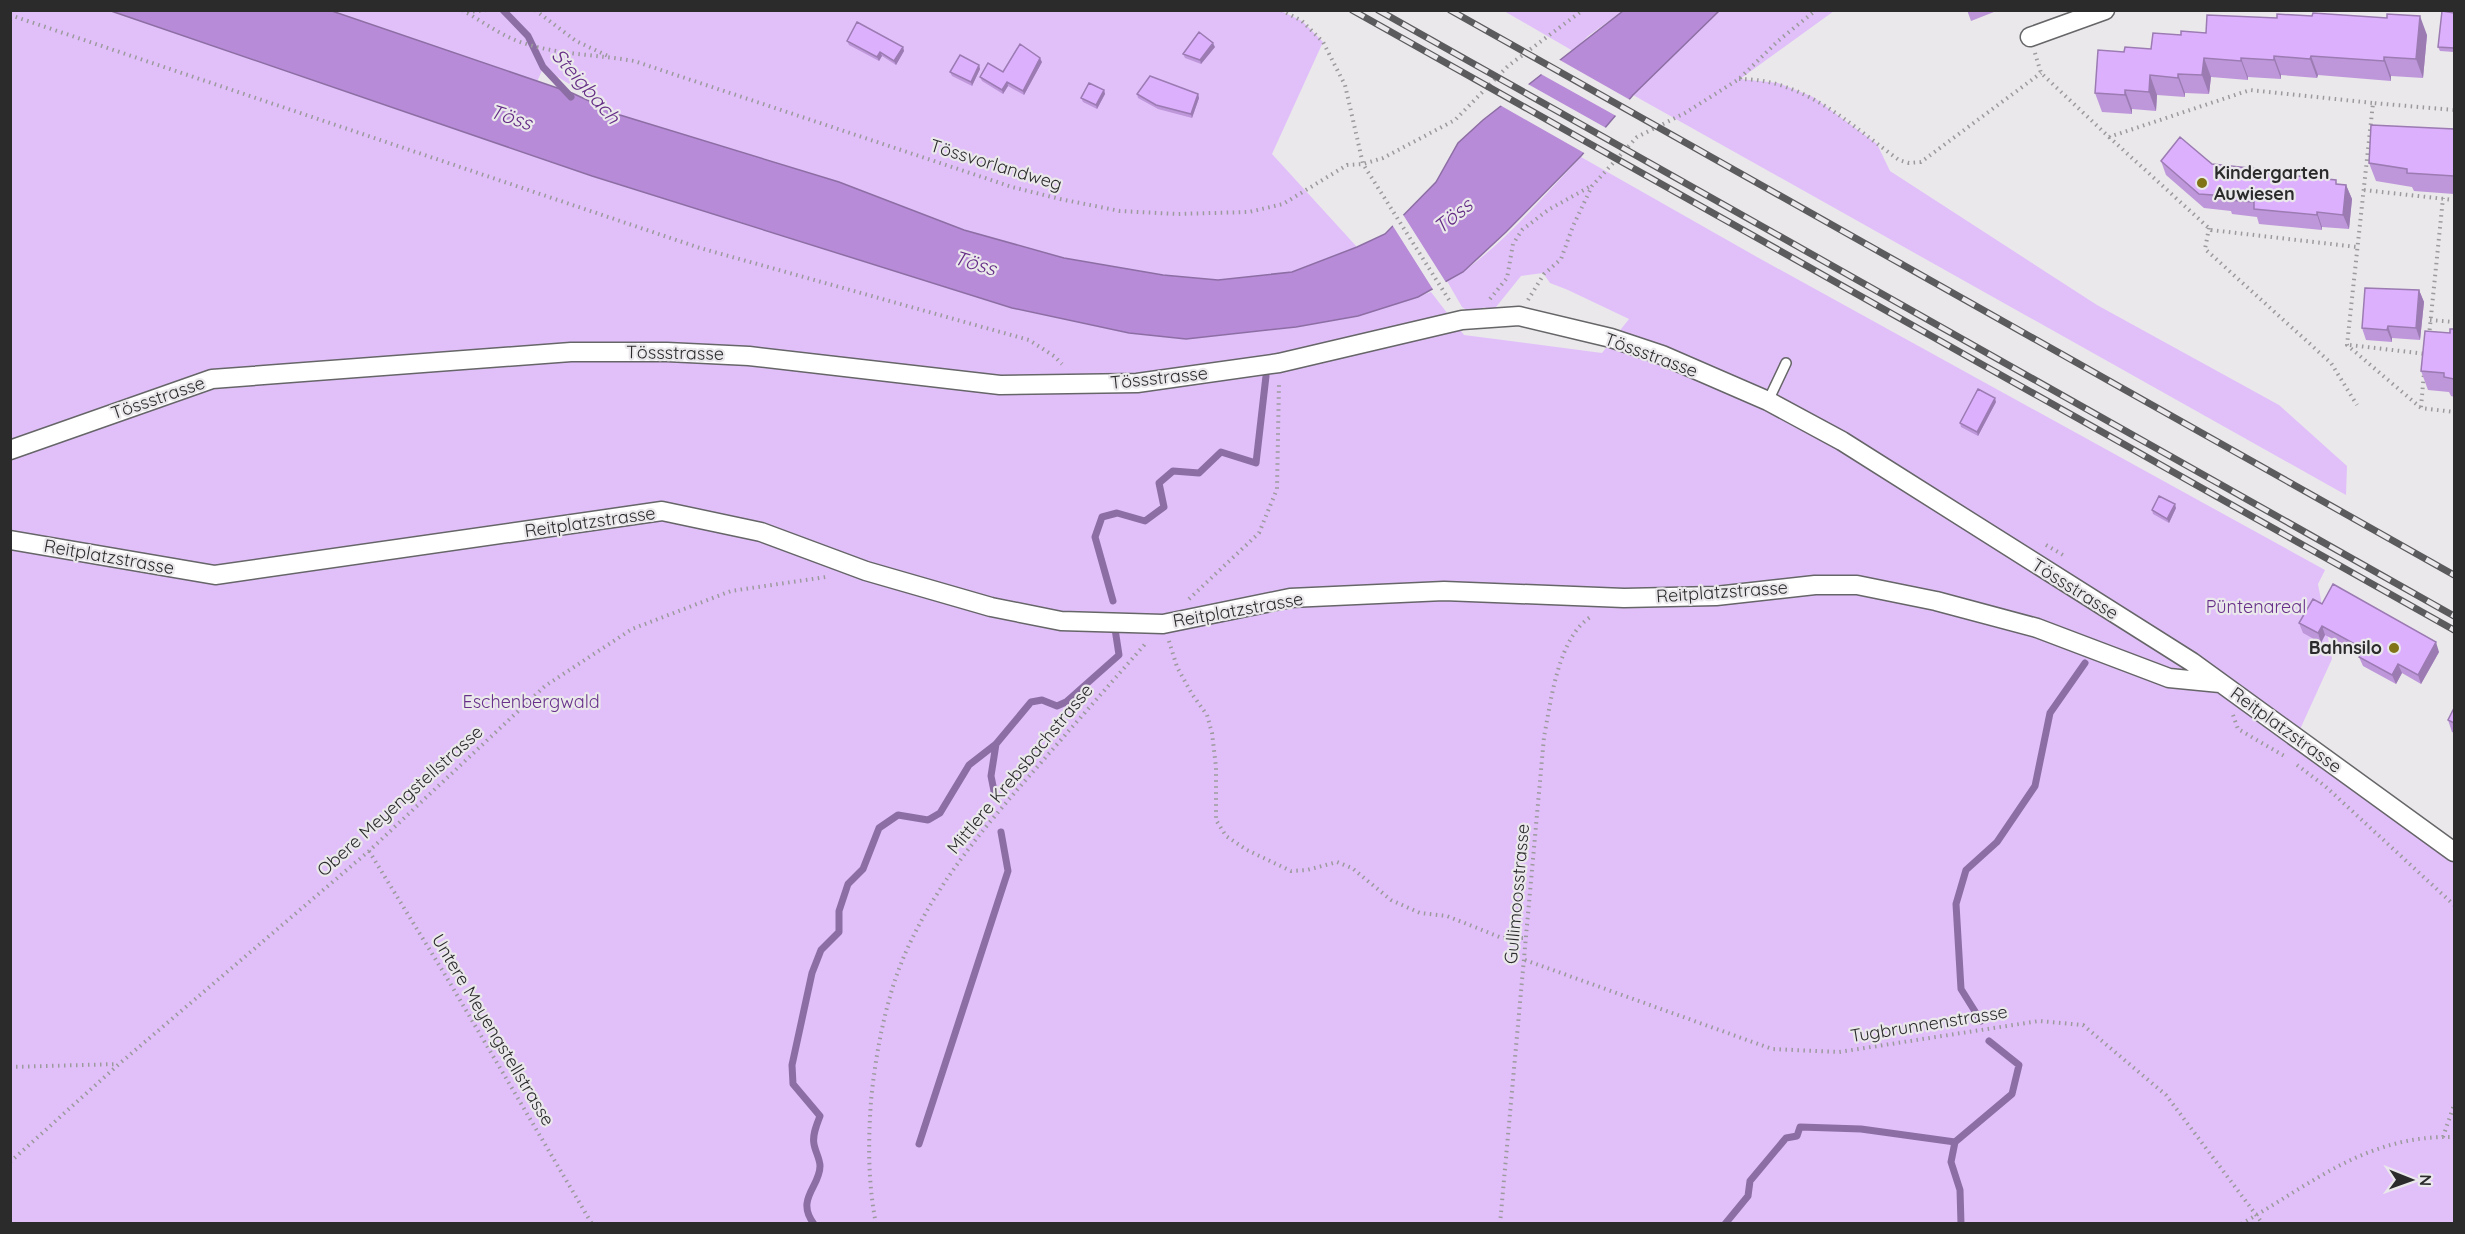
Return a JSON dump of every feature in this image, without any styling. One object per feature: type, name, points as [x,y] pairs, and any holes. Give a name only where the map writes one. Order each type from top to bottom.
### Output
[{"type":"street","points":[[2030,37],[2105,10]]},
{"type":"street","name":"Tössstrasse","points":[[10,450],[212,379],[571,352],[667,352],[749,356],[1000,385],[1137,383],[1279,363],[1462,320],[1519,316],[1611,338],[1662,355],[1768,401],[1842,441],[2222,683]]},
{"type":"street","name":"Reitplatzstrasse","points":[[10,540],[215,575],[662,511],[761,532],[866,572],[991,607],[1061,621],[1163,624],[1290,598],[1444,591],[1624,598],[1716,596],[1815,585],[1857,585],[1936,601],[2037,628],[2169,678],[2222,683],[2454,852]]},
{"type":"lane","points":[[1768,401],[1786,363]]},
{"type":"path","points":[[535,10],[576,41],[612,57]]},
{"type":"path","points":[[1281,10],[1302,21],[1323,42],[1345,85],[1363,164],[1455,310]]},
{"type":"path","name":"Tössvorlandweg","points":[[464,11],[491,29],[517,40],[546,49],[612,57],[657,68],[1012,187],[1120,210],[1176,214],[1249,212],[1283,204],[1347,165],[1363,164],[1383,158],[1455,120],[1508,66],[1583,10]]},
{"type":"path","points":[[1519,316],[1544,274],[1561,259],[1573,226],[1592,186],[1637,137],[1685,113],[1739,79],[1778,41],[1816,10]]},
{"type":"path","points":[[464,11],[486,11]]},
{"type":"path","points":[[10,15],[700,248],[1029,340],[1054,356],[1080,385]]},
{"type":"path","points":[[2030,37],[2041,74],[2209,228],[2357,247]]},
{"type":"path","points":[[1739,79],[1778,83],[1813,97],[1899,160],[1909,163],[1921,162],[2041,74]]},
{"type":"path","points":[[2109,137],[2250,90],[2454,110]]},
{"type":"path","points":[[2348,345],[2373,103]]},
{"type":"path","points":[[1480,319],[1491,298],[1507,278],[1513,244],[1522,230],[1548,210],[1592,186]]},
{"type":"path","points":[[2364,190],[2454,200]]},
{"type":"path","points":[[2421,408],[2443,198]]},
{"type":"path","points":[[2209,228],[2205,249],[2331,363],[2357,405]]},
{"type":"path","points":[[2430,320],[2454,322]]},
{"type":"path","points":[[2348,345],[2426,354]]},
{"type":"path","points":[[2348,345],[2421,408],[2454,412]]},
{"type":"path","points":[[1187,601],[1259,533],[1277,489],[1279,363]]},
{"type":"path","name":"Obere Meyengstellstrasse","points":[[10,1162],[119,1064],[369,851],[545,686],[632,630],[731,591],[833,576]]},
{"type":"path","name":"Gullimoosstrasse","points":[[1500,1224],[1544,737],[1557,666],[1582,622],[1624,598]]},
{"type":"path","points":[[1163,624],[1178,667],[1207,715],[1212,733],[1216,767],[1216,820],[1226,836],[1247,850],[1292,871],[1307,870],[1337,862],[1352,868],[1391,900],[1420,913],[1447,916],[1502,938],[1527,938]]},
{"type":"path","name":"Mittlere Krebsbachstrasse","points":[[876,1224],[870,1191],[869,1129],[874,1062],[897,976],[926,912],[957,862],[993,817],[1163,624]]},
{"type":"path","points":[[2222,683],[2238,729],[2284,755],[2325,786],[2454,905]]},
{"type":"path","name":"Untere Meyengstellstrasse","points":[[369,851],[592,1224]]},
{"type":"path","name":"Tugbrunnenstrasse","points":[[1525,960],[1772,1049],[1839,1052],[2039,1021],[2083,1025],[2166,1095],[2263,1224]]},
{"type":"path","points":[[10,1067],[119,1064]]},
{"type":"path","points":[[2443,1137],[2454,1105]]},
{"type":"path","points":[[2241,1224],[2302,1185],[2368,1152],[2395,1142],[2454,1137]]},
{"type":"green space","name":"Eschenbergwald","points":[[10,11],[111,11],[592,176],[1012,308],[1129,333],[1186,339],[1296,327],[1358,316],[1431,292],[1464,335],[1602,353],[1629,319],[1550,283],[1543,273],[1521,276],[1492,312],[1484,307],[1476,316],[1462,307],[1447,281],[1482,257],[1500,241],[1581,157],[1757,257],[2325,570],[2318,584],[2332,659],[2297,736],[2454,852],[2454,1223],[11,1223]]},
{"type":"green space","points":[[332,11],[1281,11],[1302,21],[1323,42],[1272,154],[1357,247],[1292,272],[1218,280],[1163,275],[1064,258],[964,230],[839,182],[620,115],[543,68],[537,82]]},
{"type":"green space","points":[[1504,11],[1623,11],[1588,36],[1573,51]]},
{"type":"green space","points":[[1719,11],[1834,11],[1740,79],[1778,83],[1813,97],[1877,144],[1890,171],[2097,305],[2279,405],[2347,466],[2346,495],[1633,95]]},
{"type":"water","name":"Töss","points":[[111,11],[332,11],[572,93],[620,115],[839,182],[964,230],[1064,258],[1163,275],[1218,280],[1292,272],[1385,234],[1436,182],[1458,143],[1483,120],[1623,11],[1719,11],[1633,95],[1581,156],[1463,272],[1418,297],[1358,316],[1296,327],[1186,339],[1129,333],[1012,308],[592,176]]},
{"type":"pier","points":[[1558,59],[1632,101],[1618,117],[1539,73]]},
{"type":"pier","points":[[1526,83],[1608,129],[1586,154],[1498,104]]},
{"type":"pier","points":[[1402,213],[1447,284],[1434,291],[1391,223]]},
{"type":"building","points":[[2442,11],[2454,13],[2454,48],[2438,47]]},
{"type":"building","points":[[2313,13],[2387,18],[2387,14],[2420,16],[2416,59],[2384,57],[2384,61],[2274,56],[2274,60],[2241,58],[2241,61],[2204,58],[2202,75],[2178,74],[2178,78],[2150,75],[2149,92],[2125,90],[2125,95],[2095,93],[2098,50],[2124,52],[2125,47],[2151,49],[2153,33],[2181,35],[2181,31],[2206,33],[2207,15],[2277,18],[2277,14],[2312,16]]},
{"type":"building","points":[[857,22],[903,47],[894,61],[880,52],[877,57],[847,41]]},
{"type":"building","points":[[1199,32],[1213,43],[1200,60],[1183,54]]},
{"type":"building","points":[[1020,44],[1040,58],[1023,91],[1007,82],[1002,90],[980,77],[988,63],[1003,72]]},
{"type":"building","points":[[960,55],[979,65],[971,82],[950,72]]},
{"type":"building","points":[[1150,76],[1198,94],[1191,114],[1156,105],[1137,94]]},
{"type":"building","points":[[1089,83],[1104,90],[1096,105],[1081,98]]},
{"type":"building","points":[[2371,125],[2454,129],[2454,176],[2407,173],[2407,169],[2369,163]]},
{"type":"building","points":[[2180,137],[2212,164],[2258,169],[2258,172],[2336,180],[2336,184],[2346,185],[2343,215],[2254,209],[2254,202],[2227,200],[2227,196],[2199,194],[2161,161]]},
{"type":"building","points":[[2365,288],[2419,290],[2416,328],[2388,326],[2387,330],[2362,328]]},
{"type":"building","points":[[2450,329],[2454,329],[2454,379],[2444,377],[2444,373],[2421,371],[2425,331],[2450,333]]},
{"type":"building","points":[[1978,389],[1995,398],[1977,432],[1960,423]]},
{"type":"building","points":[[2159,496],[2175,504],[2167,519],[2152,510]]},
{"type":"building","points":[[2333,584],[2436,642],[2418,675],[2398,664],[2392,675],[2359,657],[2364,649],[2322,626],[2318,633],[2299,623],[2313,599],[2322,604]]},
{"type":"building","points":[[2454,708],[2454,723],[2448,720]]},
{"type":"waterway","name":"Steigbach","points":[[503,10],[528,36],[543,67],[571,97]]},
{"type":"waterway","points":[[1113,601],[1095,537],[1102,517],[1117,513],[1145,521],[1164,507],[1159,483],[1173,471],[1199,473],[1221,452],[1256,463],[1266,376]]},
{"type":"waterway","points":[[814,1224],[807,1207],[819,1173],[820,1163],[814,1141],[820,1116],[793,1084],[792,1065],[812,973],[821,950],[839,932],[839,911],[848,884],[863,869],[879,828],[898,815],[928,820],[940,813],[969,765],[996,744],[1031,702],[1042,700],[1057,706],[1066,702],[1119,655],[1115,629]]},
{"type":"waterway","points":[[1981,1021],[1961,989],[1956,904],[1966,870],[1997,842],[2035,786],[2050,713],[2085,663]]},
{"type":"waterway","points":[[995,796],[991,776],[996,744]]},
{"type":"waterway","points":[[919,1144],[1008,871],[1001,832]]},
{"type":"waterway","points":[[1725,1224],[1748,1196],[1750,1181],[1786,1138],[1797,1136],[1800,1127],[1861,1129],[1955,1142],[2012,1094],[2019,1065],[1989,1041]]},
{"type":"waterway","points":[[1955,1142],[1951,1162],[1960,1190],[1961,1224]]},
{"type":"railway","points":[[1352,10],[2454,630]]},
{"type":"railway","points":[[1378,10],[2454,616]]},
{"type":"railway","points":[[1450,10],[2454,575]]},
{"type":"place","name":"Kindergarten Auwiesen","points":[[2202,183]]},
{"type":"place","name":"Bahnsilo","points":[[2394,648]]},
{"type":"park label","name":"Püntenareal","points":[[2256,607]]}]
